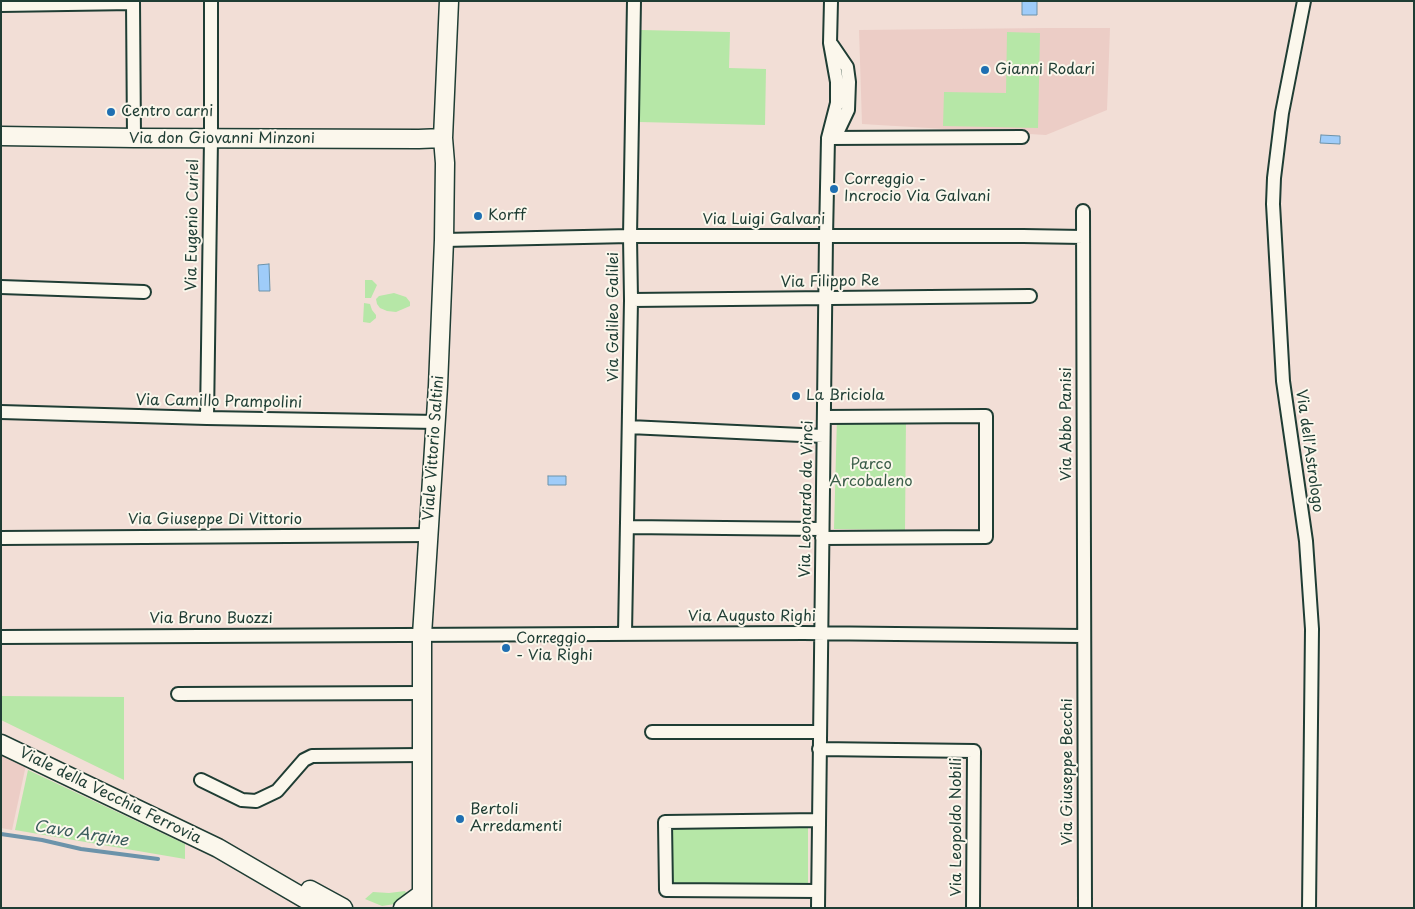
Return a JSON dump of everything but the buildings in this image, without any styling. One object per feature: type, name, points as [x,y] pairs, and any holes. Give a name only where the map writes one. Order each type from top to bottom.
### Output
[{"type":"street","name":"Via Eugenio Curiel","points":[[207,418],[211,1]]},
{"type":"street","name":"Viale Vittorio Saltini","points":[[403,908],[423,903],[422,635],[437,422],[444,240],[445,163],[443,138],[449,1]]},
{"type":"street","name":"Via Galileo Galilei","points":[[625,633],[634,1]]},
{"type":"street","points":[[828,138],[838,131],[848,110],[849,82],[847,67],[830,43],[831,1]]},
{"type":"street","name":"Via dell'Astrologo","points":[[1304,1],[1282,112],[1274,178],[1273,204],[1283,381],[1306,541],[1312,630],[1308,908]]},
{"type":"street","points":[[1,5],[133,2],[134,138]]},
{"type":"street","name":"Via don Giovanni Minzoni","points":[[1,136],[443,138]]},
{"type":"street","points":[[828,138],[1022,138]]},
{"type":"street","name":"Via Leonardo da Vinci","points":[[818,908],[828,138]]},
{"type":"street","name":"Via Abbo Panisi","points":[[1083,211],[1083,636]]},
{"type":"street","name":"Via Luigi Galvani","points":[[444,240],[630,236],[1083,237]]},
{"type":"street","points":[[1,287],[144,292]]},
{"type":"street","name":"Via Filippo Re","points":[[631,300],[1030,296]]},
{"type":"street","name":"Via Camillo Prampolini","points":[[1,412],[437,422]]},
{"type":"street","points":[[628,527],[822,534],[986,537],[986,416],[824,417]]},
{"type":"street","points":[[629,427],[823,436]]},
{"type":"street","name":"Via Giuseppe Di Vittorio","points":[[1,538],[429,535]]},
{"type":"street","name":"Via Augusto Righi","points":[[422,635],[822,633],[1083,636]]},
{"type":"street","name":"Via Bruno Buozzi","points":[[1,637],[422,635]]},
{"type":"street","name":"Via Giuseppe Becchi","points":[[1083,636],[1085,908]]},
{"type":"street","points":[[178,694],[422,693]]},
{"type":"street","points":[[652,732],[819,732]]},
{"type":"street","name":"Viale della Vecchia Ferrovia","points":[[1,744],[218,848],[267,868],[343,908]]},
{"type":"street","name":"Via Leopoldo Nobili","points":[[819,749],[974,751],[973,908]]},
{"type":"street","points":[[201,780],[242,800],[256,801],[277,791],[304,760],[312,756],[422,755]]},
{"type":"street","points":[[818,891],[666,890],[665,822],[819,820]]},
{"type":"street","name":"Viale della Vecchia Ferrovia","points":[[218,848],[321,908]]},
{"type":"shaded area","name":"Gianni Rodari","points":[[1110,28],[1107,110],[1046,135],[862,124],[859,30]]},
{"type":"shaded area","points":[[1,753],[26,765],[12,830],[1,828]]},
{"type":"green space","points":[[641,30],[730,32],[729,68],[766,69],[765,125],[639,122]]},
{"type":"green space","points":[[1007,32],[1040,33],[1038,128],[943,126],[944,92],[1006,93]]},
{"type":"green space","points":[[365,280],[372,280],[377,285],[371,298],[365,298]]},
{"type":"green space","points":[[394,293],[406,297],[410,302],[410,306],[396,312],[380,308],[376,299],[379,296]]},
{"type":"green space","points":[[364,303],[370,304],[376,315],[376,318],[370,323],[363,322]]},
{"type":"green space","name":"Parco Arcobaleno","points":[[837,417],[906,418],[905,530],[834,529]]},
{"type":"green space","points":[[1,696],[124,697],[124,780],[1,720]]},
{"type":"green space","points":[[28,770],[185,844],[185,859],[15,830]]},
{"type":"green space","points":[[808,826],[808,885],[671,886],[670,827]]},
{"type":"green space","points":[[405,891],[407,894],[395,904],[382,906],[365,899],[373,892]]},
{"type":"water","points":[[1022,1],[1037,1],[1037,15],[1022,15]]},
{"type":"water","points":[[1321,135],[1340,136],[1340,144],[1320,143]]},
{"type":"water","points":[[269,264],[270,291],[259,291],[258,265]]},
{"type":"water","points":[[548,476],[566,476],[566,485],[548,485]]},
{"type":"waterway","name":"Cavo Argine","points":[[1,834],[42,840],[81,849],[158,859]]},
{"type":"place","name":"Gianni Rodari","points":[[985,70]]},
{"type":"place","name":"Centro carni","points":[[111,112]]},
{"type":"place","name":"Correggio - Incrocio Via Galvani","points":[[834,189]]},
{"type":"place","name":"Korff","points":[[478,216]]},
{"type":"place","name":"La Briciola","points":[[796,396]]},
{"type":"place","name":"Correggio - Via Righi","points":[[506,648]]},
{"type":"place","name":"Bertoli Arredamenti","points":[[460,819]]}]
